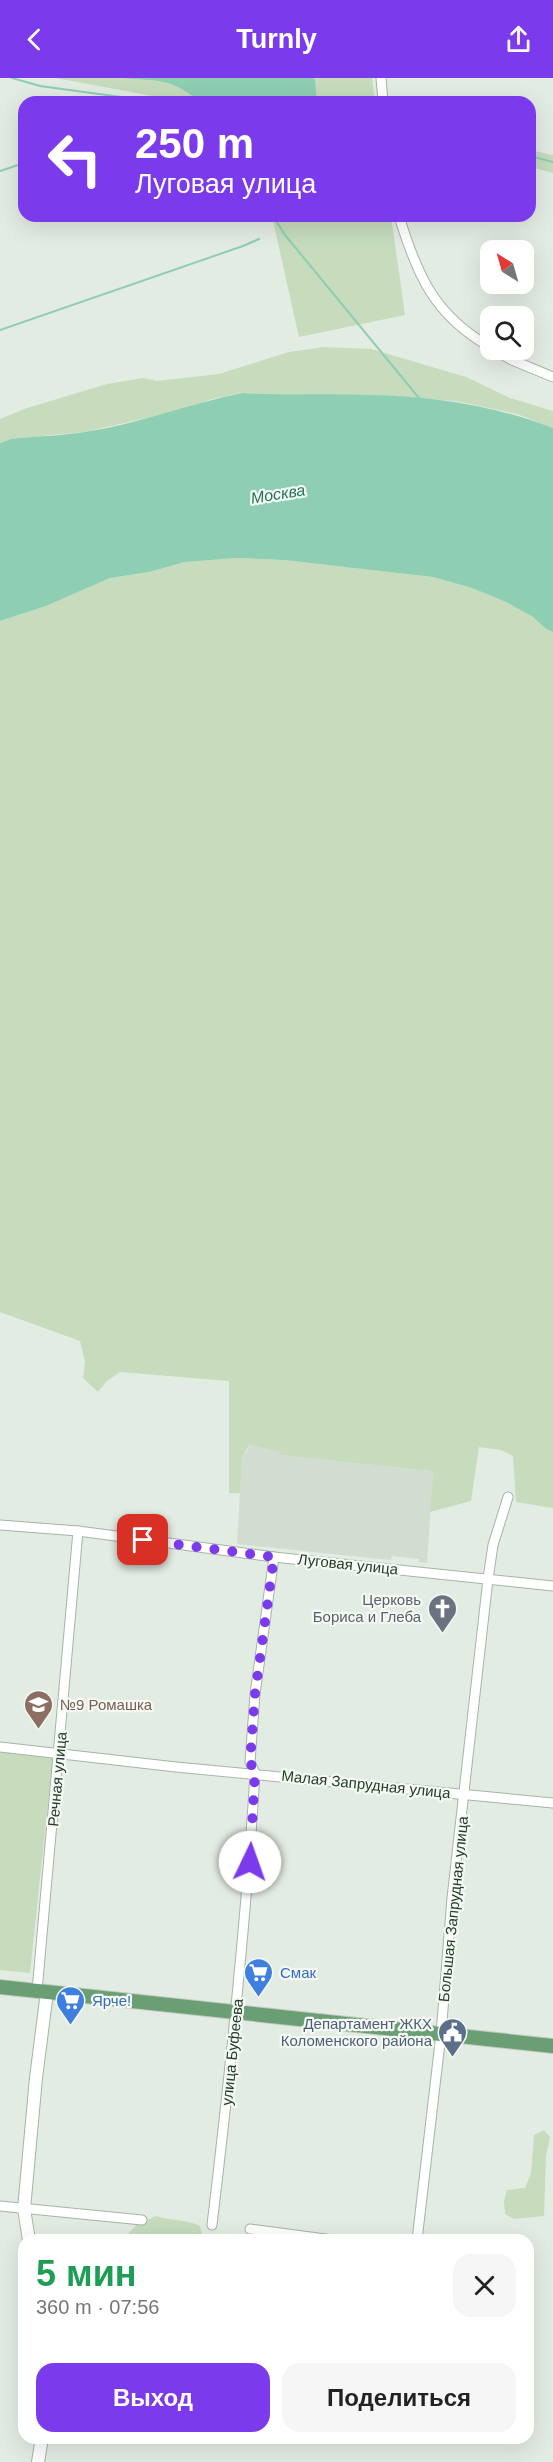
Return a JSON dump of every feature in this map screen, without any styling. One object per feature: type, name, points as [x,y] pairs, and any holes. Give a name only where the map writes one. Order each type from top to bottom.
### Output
[{"type":"main road","points":[[0,1988],[553,2046]]},
{"type":"street","points":[[381,78],[382,96]]},
{"type":"street","points":[[401,222],[412,259],[430,294],[453,319],[480,339]]},
{"type":"street","points":[[516,360],[553,377]]},
{"type":"street","name":"Большая Запрудная улица","points":[[415,2234],[441,2034],[452,1898],[488,1579],[493,1545],[508,1497]]},
{"type":"street","name":"Луговая улица","points":[[0,1525],[553,1586]]},
{"type":"street","name":"Речная улица","points":[[28,2234],[24,2209],[78,1532]]},
{"type":"street","name":"улица Буфеева","points":[[212,2225],[237,2012],[255,1773],[250,1762],[255,1694],[274,1557]]},
{"type":"street","name":"Малая Запрудная улица","points":[[0,1747],[59,1755],[553,1803]]},
{"type":"street","points":[[0,2206],[142,2220]]},
{"type":"street","points":[[250,2229],[288,2234]]},
{"type":"street","points":[[38,2462],[41,2444]]},
{"type":"shaded area","points":[[56,78],[372,78],[374,96],[152,96]]},
{"type":"shaded area","points":[[536,151],[553,155],[553,173],[536,169]]},
{"type":"shaded area","points":[[273,222],[392,222],[405,315],[299,337]]},
{"type":"shaded area","points":[[324,347],[371,349],[466,377],[510,398],[553,411],[553,428],[517,414],[456,401],[368,395],[282,396],[243,393],[85,432],[11,439],[0,443],[0,419],[27,408],[107,384],[143,378],[157,381],[219,374],[289,352]]},
{"type":"shaded area","points":[[237,558],[284,560],[433,577],[472,588],[506,602],[533,617],[553,632],[553,1508],[516,1502],[513,1456],[501,1450],[479,1447],[471,1501],[430,1512],[433,1474],[430,1471],[280,1455],[280,1452],[249,1445],[242,1458],[240,1493],[229,1493],[229,1381],[120,1372],[107,1381],[98,1392],[83,1378],[85,1362],[80,1341],[0,1312],[0,621],[46,606],[110,578],[149,572],[185,562]]},
{"type":"shaded area","points":[[249,1445],[280,1452],[280,1455],[430,1471],[433,1474],[427,1563],[419,1562],[419,1559],[392,1556],[391,1560],[237,1544],[242,1457]]},
{"type":"shaded area","points":[[0,1751],[53,1756],[30,1973],[0,1970]]},
{"type":"shaded area","points":[[544,2130],[550,2137],[546,2156],[544,2216],[514,2219],[505,2214],[504,2201],[507,2190],[525,2188],[531,2173],[534,2135]]},
{"type":"shaded area","points":[[156,2216],[200,2226],[202,2234],[128,2234],[136,2225]]},
{"type":"water","points":[[122,78],[313,78],[316,96],[192,96],[173,85]]},
{"type":"water","name":"Москва","points":[[243,393],[415,397],[462,403],[508,413],[553,428],[553,632],[533,617],[506,602],[472,588],[433,577],[284,560],[237,558],[185,562],[149,572],[110,578],[46,606],[0,621],[0,443],[11,439],[105,428]]},
{"type":"waterway","points":[[12,78],[40,86],[114,96]]},
{"type":"waterway","points":[[536,158],[553,162]]},
{"type":"waterway","points":[[0,171],[18,165]]},
{"type":"waterway","points":[[277,222],[419,398]]},
{"type":"waterway","points":[[0,330],[259,239]]},
{"type":"place","name":"Церковь Бориса и Глеба","points":[[442,1634]]},
{"type":"place","name":"№9 Ромашка","points":[[39,1730]]},
{"type":"place","name":"Смак","points":[[259,1998]]},
{"type":"place","name":"Ярче!","points":[[71,2026]]},
{"type":"place","name":"Департамент ЖКХ Коломенского района","points":[[453,2058]]},
{"type":"route","points":[[143,1540],[274,1557],[255,1694],[250,1762],[255,1773],[250,1862]]}]
